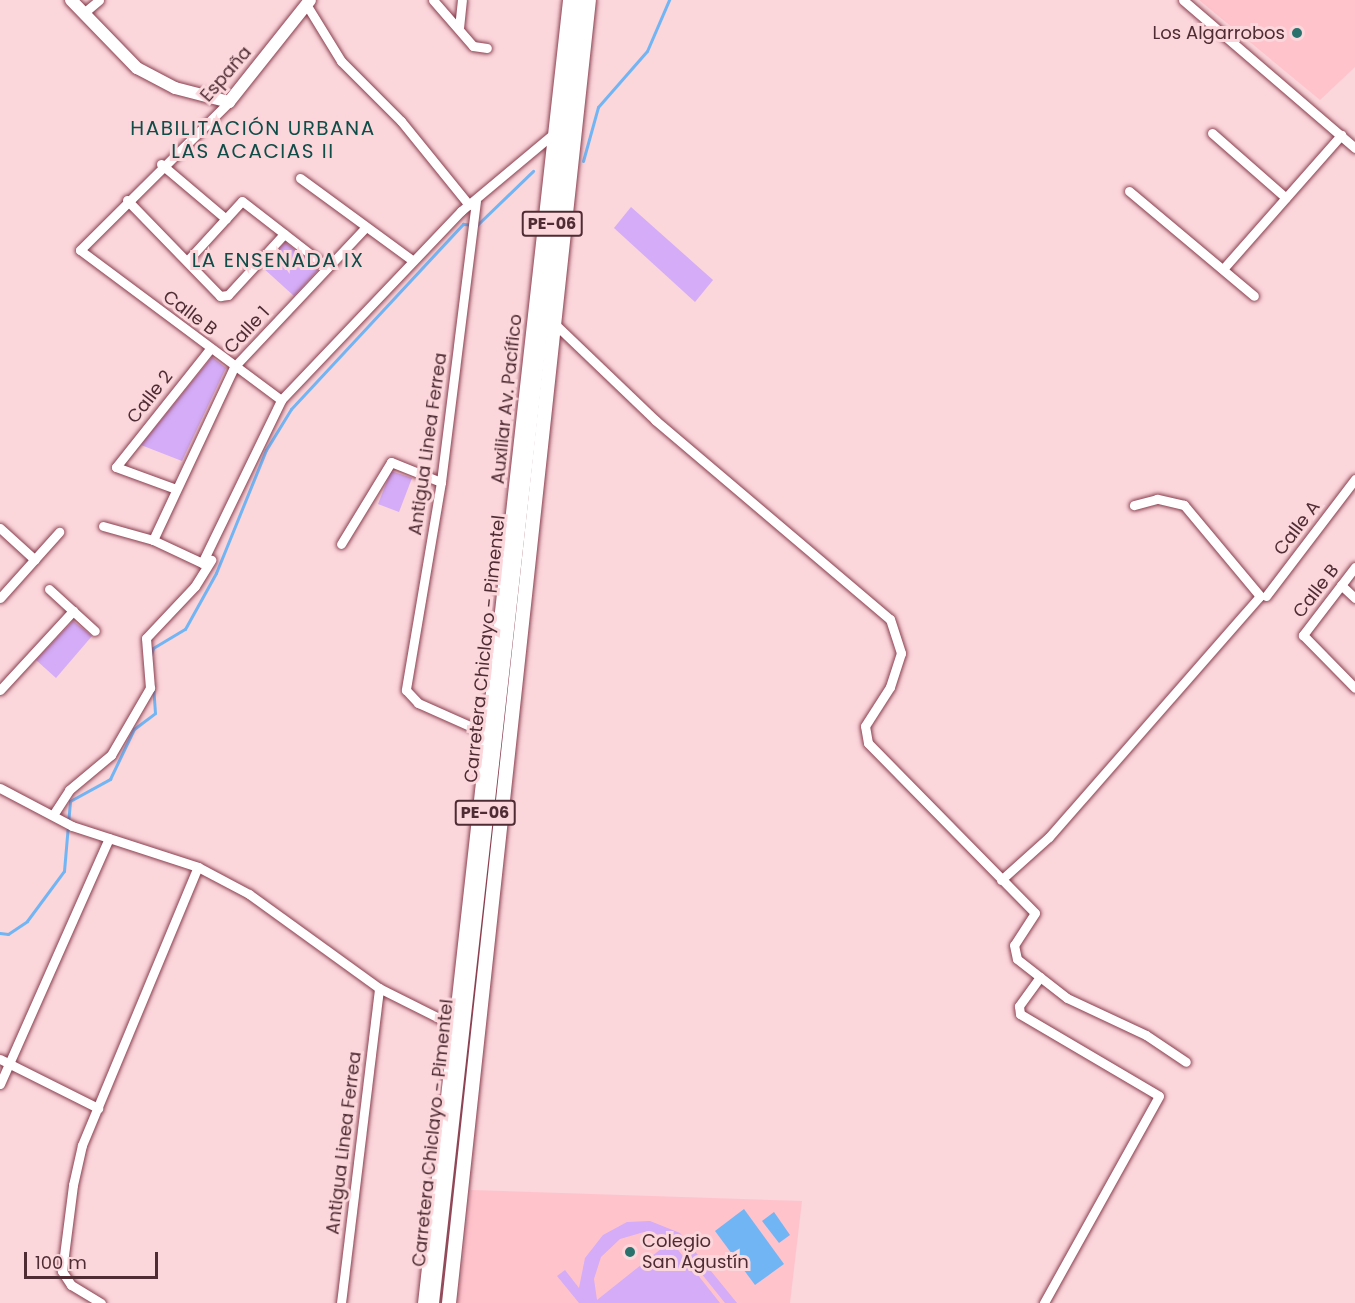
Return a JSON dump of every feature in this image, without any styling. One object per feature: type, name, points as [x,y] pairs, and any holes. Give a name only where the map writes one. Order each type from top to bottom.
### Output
[{"type":"main road","name":"Carretera Chiclayo - Pimentel","points":[[432,1303],[446,1185],[457,1027],[489,734],[564,125],[577,0]]},
{"type":"main road","name":"Carretera Chiclayo - Pimentel","points":[[449,1303],[590,0]]},
{"type":"main road","points":[[540,323],[555,324]]},
{"type":"main road","points":[[446,1185],[461,1186]]},
{"type":"street","points":[[71,0],[86,11],[137,68],[175,88],[228,102]]},
{"type":"street","points":[[86,11],[99,0]]},
{"type":"street","points":[[433,0],[473,46],[487,48]]},
{"type":"street","points":[[459,28],[462,0]]},
{"type":"street","name":"Auxiliar Av. Pacífico","points":[[489,734],[567,0]]},
{"type":"street","points":[[1183,0],[1353,143]]},
{"type":"street","points":[[308,2],[341,61],[401,121],[473,203]]},
{"type":"street","name":"España","points":[[80,250],[161,164],[228,102],[308,2]]},
{"type":"street","points":[[103,526],[153,540],[202,563],[281,400],[412,260],[473,203],[564,125]]},
{"type":"street","points":[[1212,133],[1286,198]]},
{"type":"street","points":[[1224,269],[1341,135]]},
{"type":"street","points":[[161,164],[226,219]]},
{"type":"street","points":[[300,178],[365,228],[412,260]]},
{"type":"street","points":[[1129,191],[1254,296]]},
{"type":"street","points":[[128,200],[187,261],[225,296],[284,234]]},
{"type":"street","points":[[187,261],[242,201],[327,267]]},
{"type":"street","name":"Antigua Linea Ferrea","points":[[473,203],[441,482],[406,690],[418,703],[489,734]]},
{"type":"street","name":"Calle 1","points":[[153,540],[234,367],[365,228]]},
{"type":"street","name":"Calle B","points":[[80,250],[281,400]]},
{"type":"street","points":[[555,324],[726,482],[890,619],[901,653],[890,687],[865,726],[866,740],[1035,913],[1014,949],[1017,959],[1075,1003],[1146,1035],[1186,1062]]},
{"type":"street","name":"Calle 2","points":[[176,489],[116,467],[210,349]]},
{"type":"street","points":[[341,544],[391,462],[441,482]]},
{"type":"street","name":"Calle A","points":[[1266,596],[1355,479]]},
{"type":"street","points":[[1001,880],[1049,837],[1260,596],[1184,505],[1157,499],[1134,505]]},
{"type":"street","points":[[0,528],[35,560]]},
{"type":"street","points":[[0,598],[59,532]]},
{"type":"street","points":[[56,817],[69,790],[111,755],[150,688],[146,638],[195,586],[211,560]]},
{"type":"street","name":"Calle B","points":[[1355,567],[1303,635],[1355,688]]},
{"type":"street","points":[[1341,585],[1355,598]]},
{"type":"street","points":[[49,589],[95,631]]},
{"type":"street","points":[[0,690],[73,611]]},
{"type":"street","points":[[0,788],[72,826],[198,867],[249,894],[379,988],[457,1027],[422,1303]]},
{"type":"street","points":[[0,1084],[4,1061],[109,838]]},
{"type":"street","points":[[101,1303],[71,1285],[62,1271],[73,1185],[98,1108],[198,867]]},
{"type":"street","points":[[1040,977],[1019,1006],[1020,1014],[1159,1096],[1044,1303]]},
{"type":"street","name":"Antigua Linea Ferrea","points":[[341,1303],[379,988]]},
{"type":"street","points":[[4,1061],[98,1108]]},
{"type":"shaded area","name":"Los Algarrobos","points":[[1199,0],[1355,0],[1355,67],[1320,100]]},
{"type":"shaded area","points":[[631,207],[713,280],[695,302],[614,228]]},
{"type":"shaded area","points":[[285,242],[319,269],[294,296],[262,267]]},
{"type":"shaded area","points":[[212,357],[226,368],[182,461],[141,445]]},
{"type":"shaded area","points":[[391,471],[412,478],[399,512],[378,504]]},
{"type":"shaded area","points":[[73,621],[92,636],[56,678],[36,660]]},
{"type":"shaded area","name":"Colegio San Agustín","points":[[471,1190],[802,1201],[790,1303],[458,1303]]},
{"type":"shaded area","points":[[650,1221],[680,1233],[737,1303],[725,1303],[677,1243],[666,1236],[644,1232],[620,1239],[601,1257],[594,1279],[597,1300],[671,1241],[720,1303],[579,1303],[557,1276],[565,1270],[579,1288],[585,1258],[603,1235],[627,1222]]},
{"type":"water","points":[[744,1209],[784,1264],[755,1285],[715,1231]]},
{"type":"water","points":[[774,1212],[790,1235],[779,1243],[762,1221]]},
{"type":"waterway","points":[[583,161],[598,107],[647,51],[669,0]]},
{"type":"waterway","points":[[151,655],[153,648],[185,629],[216,573],[266,450],[291,409],[463,224],[477,225],[533,171]]},
{"type":"waterway","points":[[0,933],[8,934],[27,921],[64,871],[70,801],[110,779],[134,729],[155,713],[153,684]]},
{"type":"place","name":"Los Algarrobos","points":[[1297,33]]},
{"type":"place","name":"Colegio San Agustín","points":[[630,1252]]},
{"type":"district","name":"HABILITACIÓN URBANA LAS ACACIAS II","points":[[253,140]]},
{"type":"district","name":"LA ENSENADA IX","points":[[278,260]]}]
